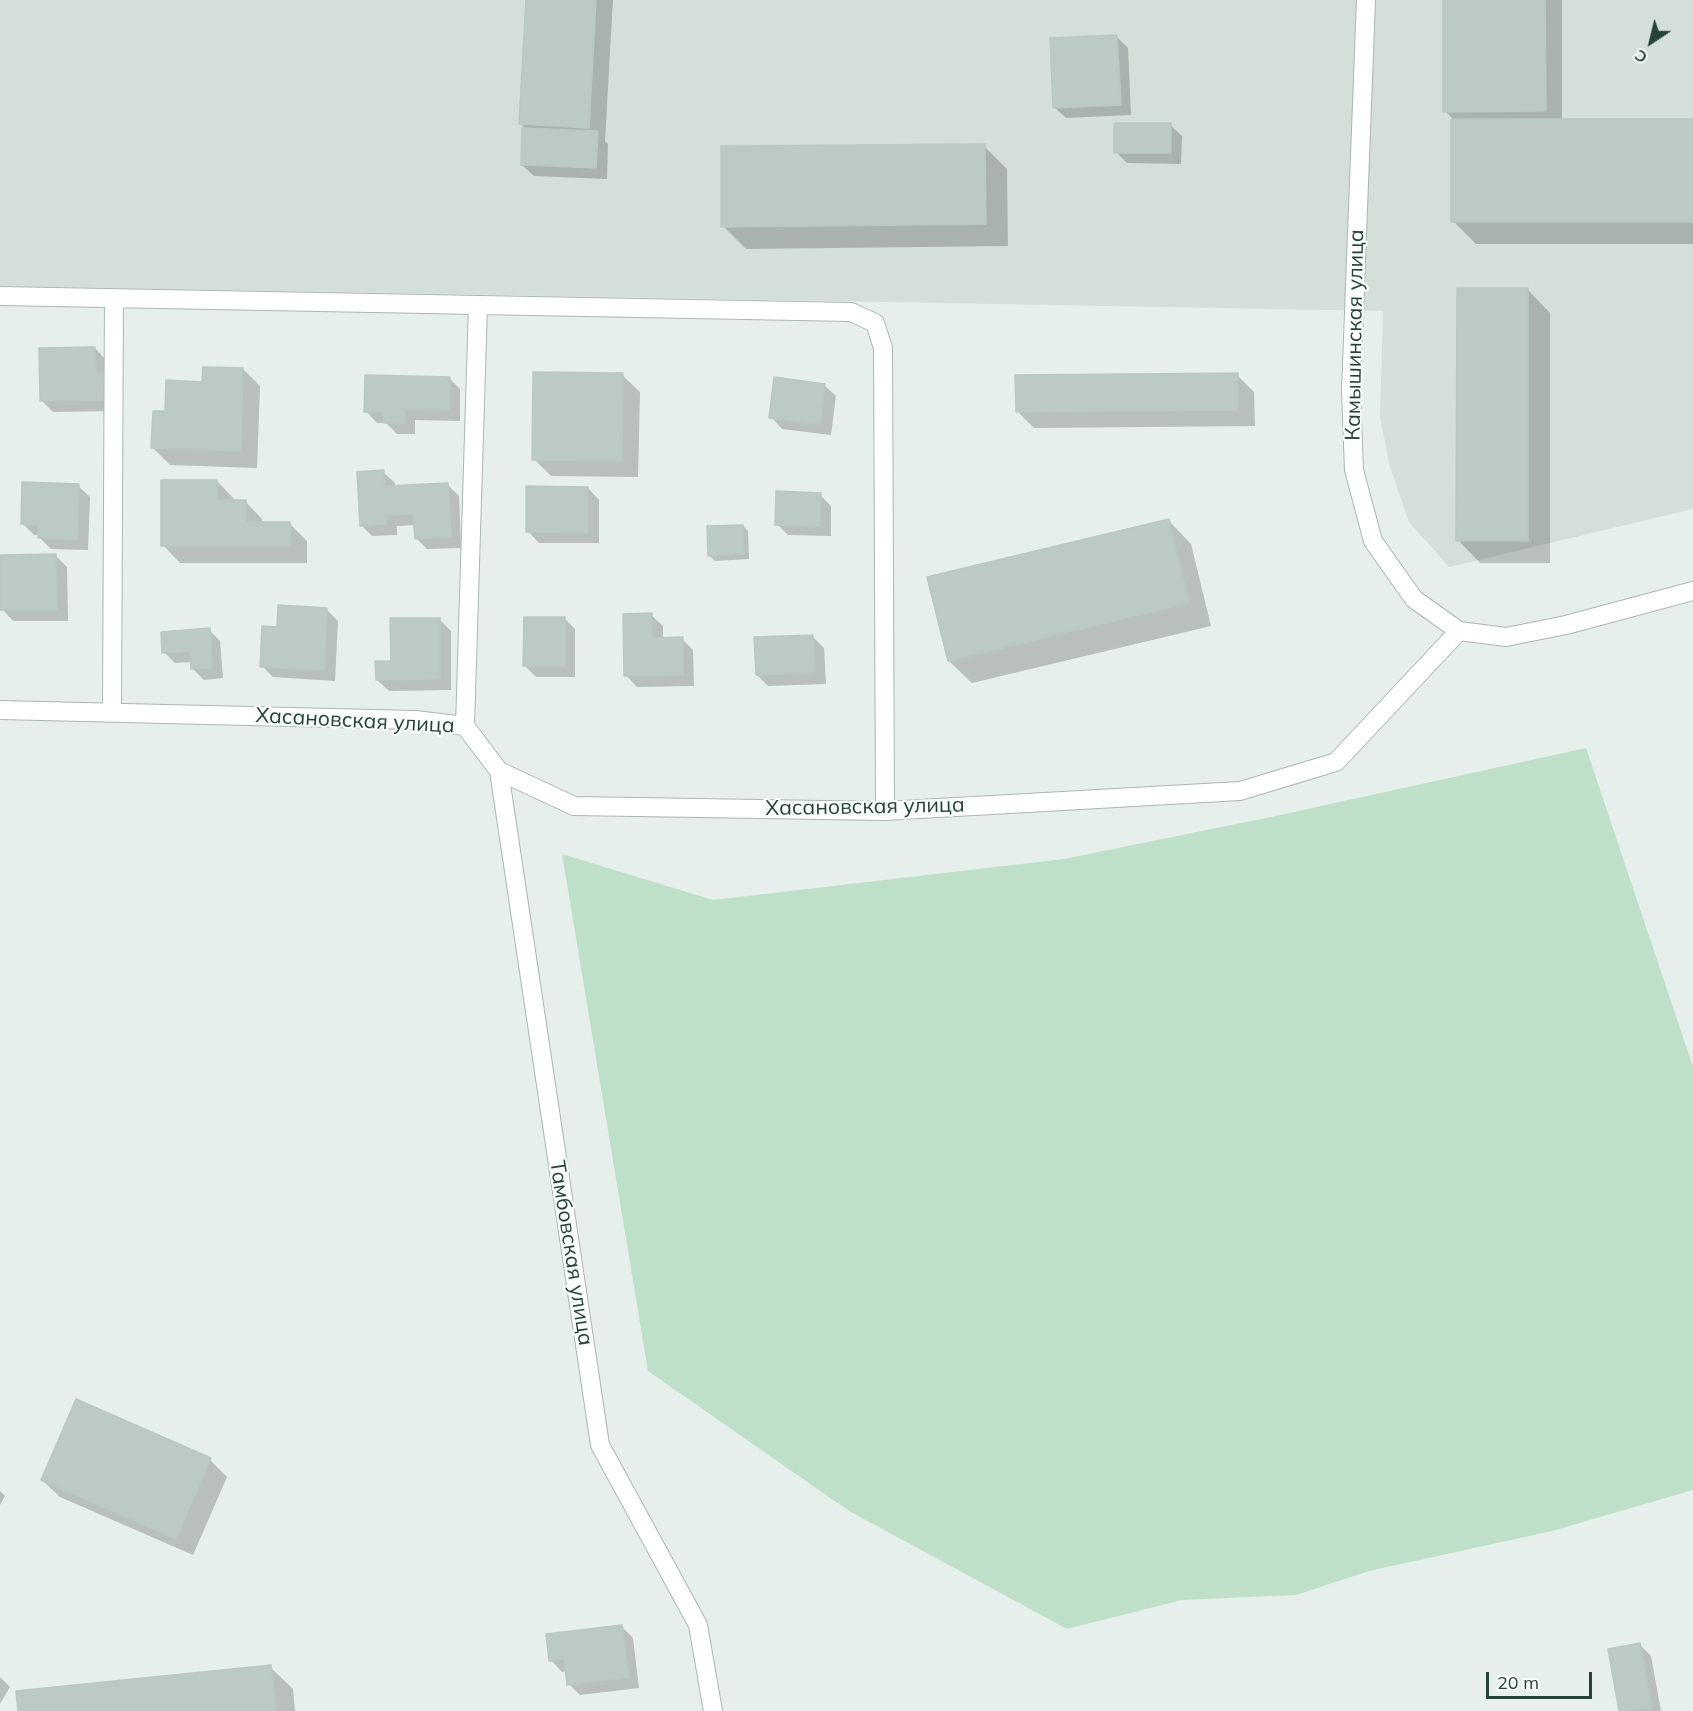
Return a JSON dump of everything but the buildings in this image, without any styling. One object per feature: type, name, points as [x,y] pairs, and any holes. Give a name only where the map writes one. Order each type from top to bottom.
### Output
[{"type":"street","name":"Камышинская улица","points":[[1366,0],[1350,391],[1354,471],[1373,541],[1414,598],[1459,631]]},
{"type":"street","points":[[0,296],[851,312],[875,323],[883,348],[885,811]]},
{"type":"street","points":[[112,712],[114,298]]},
{"type":"street","points":[[465,726],[478,305]]},
{"type":"street","points":[[1459,631],[1506,637],[1566,625],[1693,591]]},
{"type":"street","name":"Хасановская улица","points":[[0,710],[415,720],[465,726],[499,771],[574,806],[885,811],[1240,791],[1336,762],[1459,631]]},
{"type":"street","name":"Тамбовская улица","points":[[499,771],[600,1445],[698,1625],[713,1711]]},
{"type":"shaded area","points":[[0,0],[1693,0],[1693,509],[1449,567],[1409,522],[1390,467],[1380,417],[1383,311],[0,286]]},
{"type":"green space","points":[[1586,748],[1693,1067],[1693,1490],[1552,1531],[1369,1571],[1296,1595],[1182,1600],[1067,1629],[849,1511],[648,1371],[562,854],[713,900],[1064,859],[1271,817]]}]
